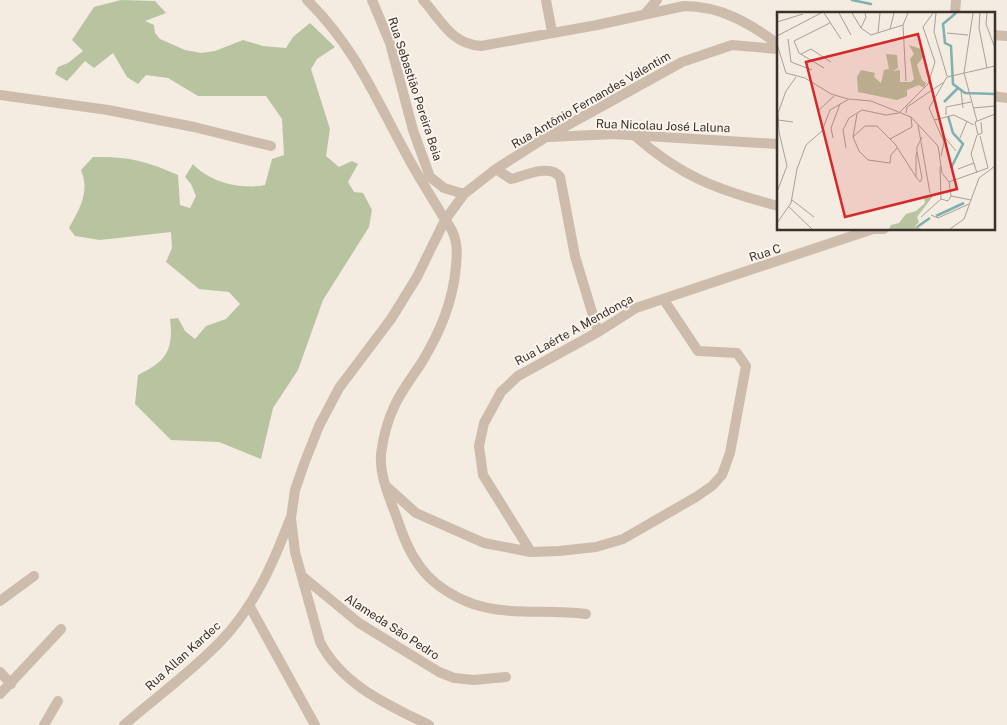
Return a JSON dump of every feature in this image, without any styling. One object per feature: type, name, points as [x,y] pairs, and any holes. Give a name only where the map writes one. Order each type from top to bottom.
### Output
[{"type":"street","points":[[307,0],[350,50],[383,106],[409,160],[445,220],[453,229],[456,239],[458,256],[454,285],[445,320],[390,416],[381,457],[386,486],[408,550],[417,565],[435,585],[472,603],[493,609],[586,614]]},
{"type":"street","name":"Rua Sebastião Pereira Beia","points":[[372,0],[390,44],[414,130],[430,177],[444,188],[464,194]]},
{"type":"street","points":[[423,0],[449,33],[470,45],[481,46],[684,6],[698,6],[741,19],[777,43]]},
{"type":"street","points":[[546,0],[552,32]]},
{"type":"street","points":[[643,15],[657,0]]},
{"type":"street","points":[[994,35],[1007,36]]},
{"type":"street","name":"Rua Antônio Fernandes Valentim","points":[[430,725],[373,696],[340,672],[327,656],[320,642],[295,552],[291,518],[295,490],[304,464],[335,395],[391,319],[417,277],[445,220],[464,194],[546,137],[682,62],[713,50],[744,45],[777,49]]},
{"type":"street","points":[[0,95],[108,110],[194,127],[271,146]]},
{"type":"street","points":[[994,96],[1007,98]]},
{"type":"street","name":"Rua Nicolau José Laluna","points":[[546,137],[614,134],[777,144]]},
{"type":"street","points":[[634,135],[674,167],[720,189],[777,206]]},
{"type":"street","points":[[496,170],[511,179],[546,170],[552,171],[560,177],[576,256],[598,332]]},
{"type":"street","points":[[720,189],[777,199]]},
{"type":"street","name":"Rua C","points":[[664,300],[869,230]]},
{"type":"street","points":[[386,486],[416,513],[431,521],[484,543],[531,552],[596,547],[623,539],[696,497],[712,486],[722,475],[730,453],[746,366],[737,353],[698,351],[664,300]]},
{"type":"street","name":"Rua Laérte A Mendonça","points":[[531,552],[483,475],[479,446],[484,423],[501,392],[518,376],[598,332],[636,308],[664,300]]},
{"type":"street","name":"Rua Allan Kardec","points":[[124,725],[219,643],[249,605],[262,584],[291,518]]},
{"type":"street","points":[[0,600],[34,576]]},
{"type":"street","name":"Alameda São Pedro","points":[[302,576],[359,623],[439,672],[454,678],[474,680],[506,677]]},
{"type":"street","points":[[249,605],[314,725]]},
{"type":"street","points":[[0,694],[61,629]]},
{"type":"street","points":[[0,672],[11,684]]},
{"type":"street","points":[[44,725],[58,702]]},
{"type":"green space","points":[[121,0],[155,1],[166,13],[145,21],[154,25],[155,33],[160,39],[185,50],[201,53],[215,51],[243,40],[263,46],[286,48],[293,37],[310,23],[335,47],[317,59],[311,69],[330,129],[326,156],[339,167],[352,161],[358,164],[348,182],[354,192],[363,193],[372,210],[369,227],[323,300],[298,370],[273,408],[261,459],[219,442],[171,440],[135,404],[138,375],[161,360],[169,347],[171,339],[170,319],[178,318],[185,331],[195,339],[206,326],[226,319],[240,304],[229,292],[199,289],[166,262],[172,248],[171,232],[100,240],[75,236],[69,228],[80,207],[84,193],[84,178],[81,170],[93,157],[116,157],[137,160],[178,175],[180,205],[190,208],[196,196],[191,184],[185,177],[193,164],[208,176],[226,183],[246,186],[265,185],[272,159],[284,155],[282,119],[266,96],[198,96],[168,78],[146,75],[138,84],[127,77],[113,53],[94,68],[85,61],[67,81],[55,74],[58,67],[68,63],[83,51],[72,40],[94,7]]},
{"type":"waterway","points":[[852,0],[871,4]]}]
